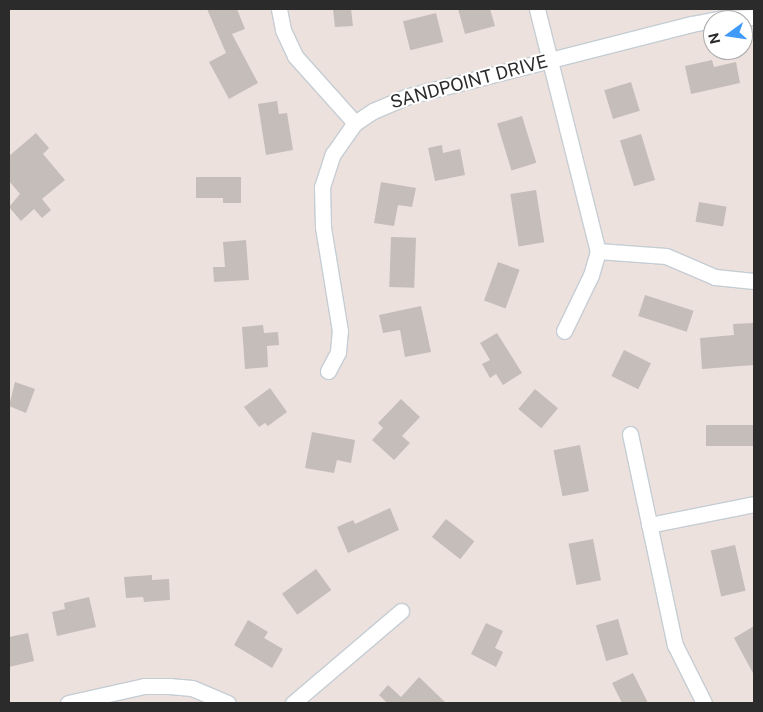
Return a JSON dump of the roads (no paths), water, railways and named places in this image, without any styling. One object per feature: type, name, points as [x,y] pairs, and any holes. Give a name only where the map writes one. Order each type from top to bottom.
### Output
[{"type":"street","points":[[279,9],[282,30],[295,56],[355,123]]},
{"type":"street","points":[[537,9],[598,251],[591,275],[564,331]]},
{"type":"street","name":"SANDPOINT DRIVE","points":[[328,371],[338,352],[340,332],[323,228],[322,187],[333,154],[355,123],[373,111],[409,96],[710,20],[754,18]]},
{"type":"street","points":[[598,251],[666,256],[715,277],[754,281]]},
{"type":"street","points":[[630,434],[675,645],[704,703]]},
{"type":"street","points":[[649,525],[754,504]]},
{"type":"street","points":[[293,703],[400,611]]},
{"type":"street","points":[[68,703],[137,688],[169,686],[192,688],[228,703]]}]
